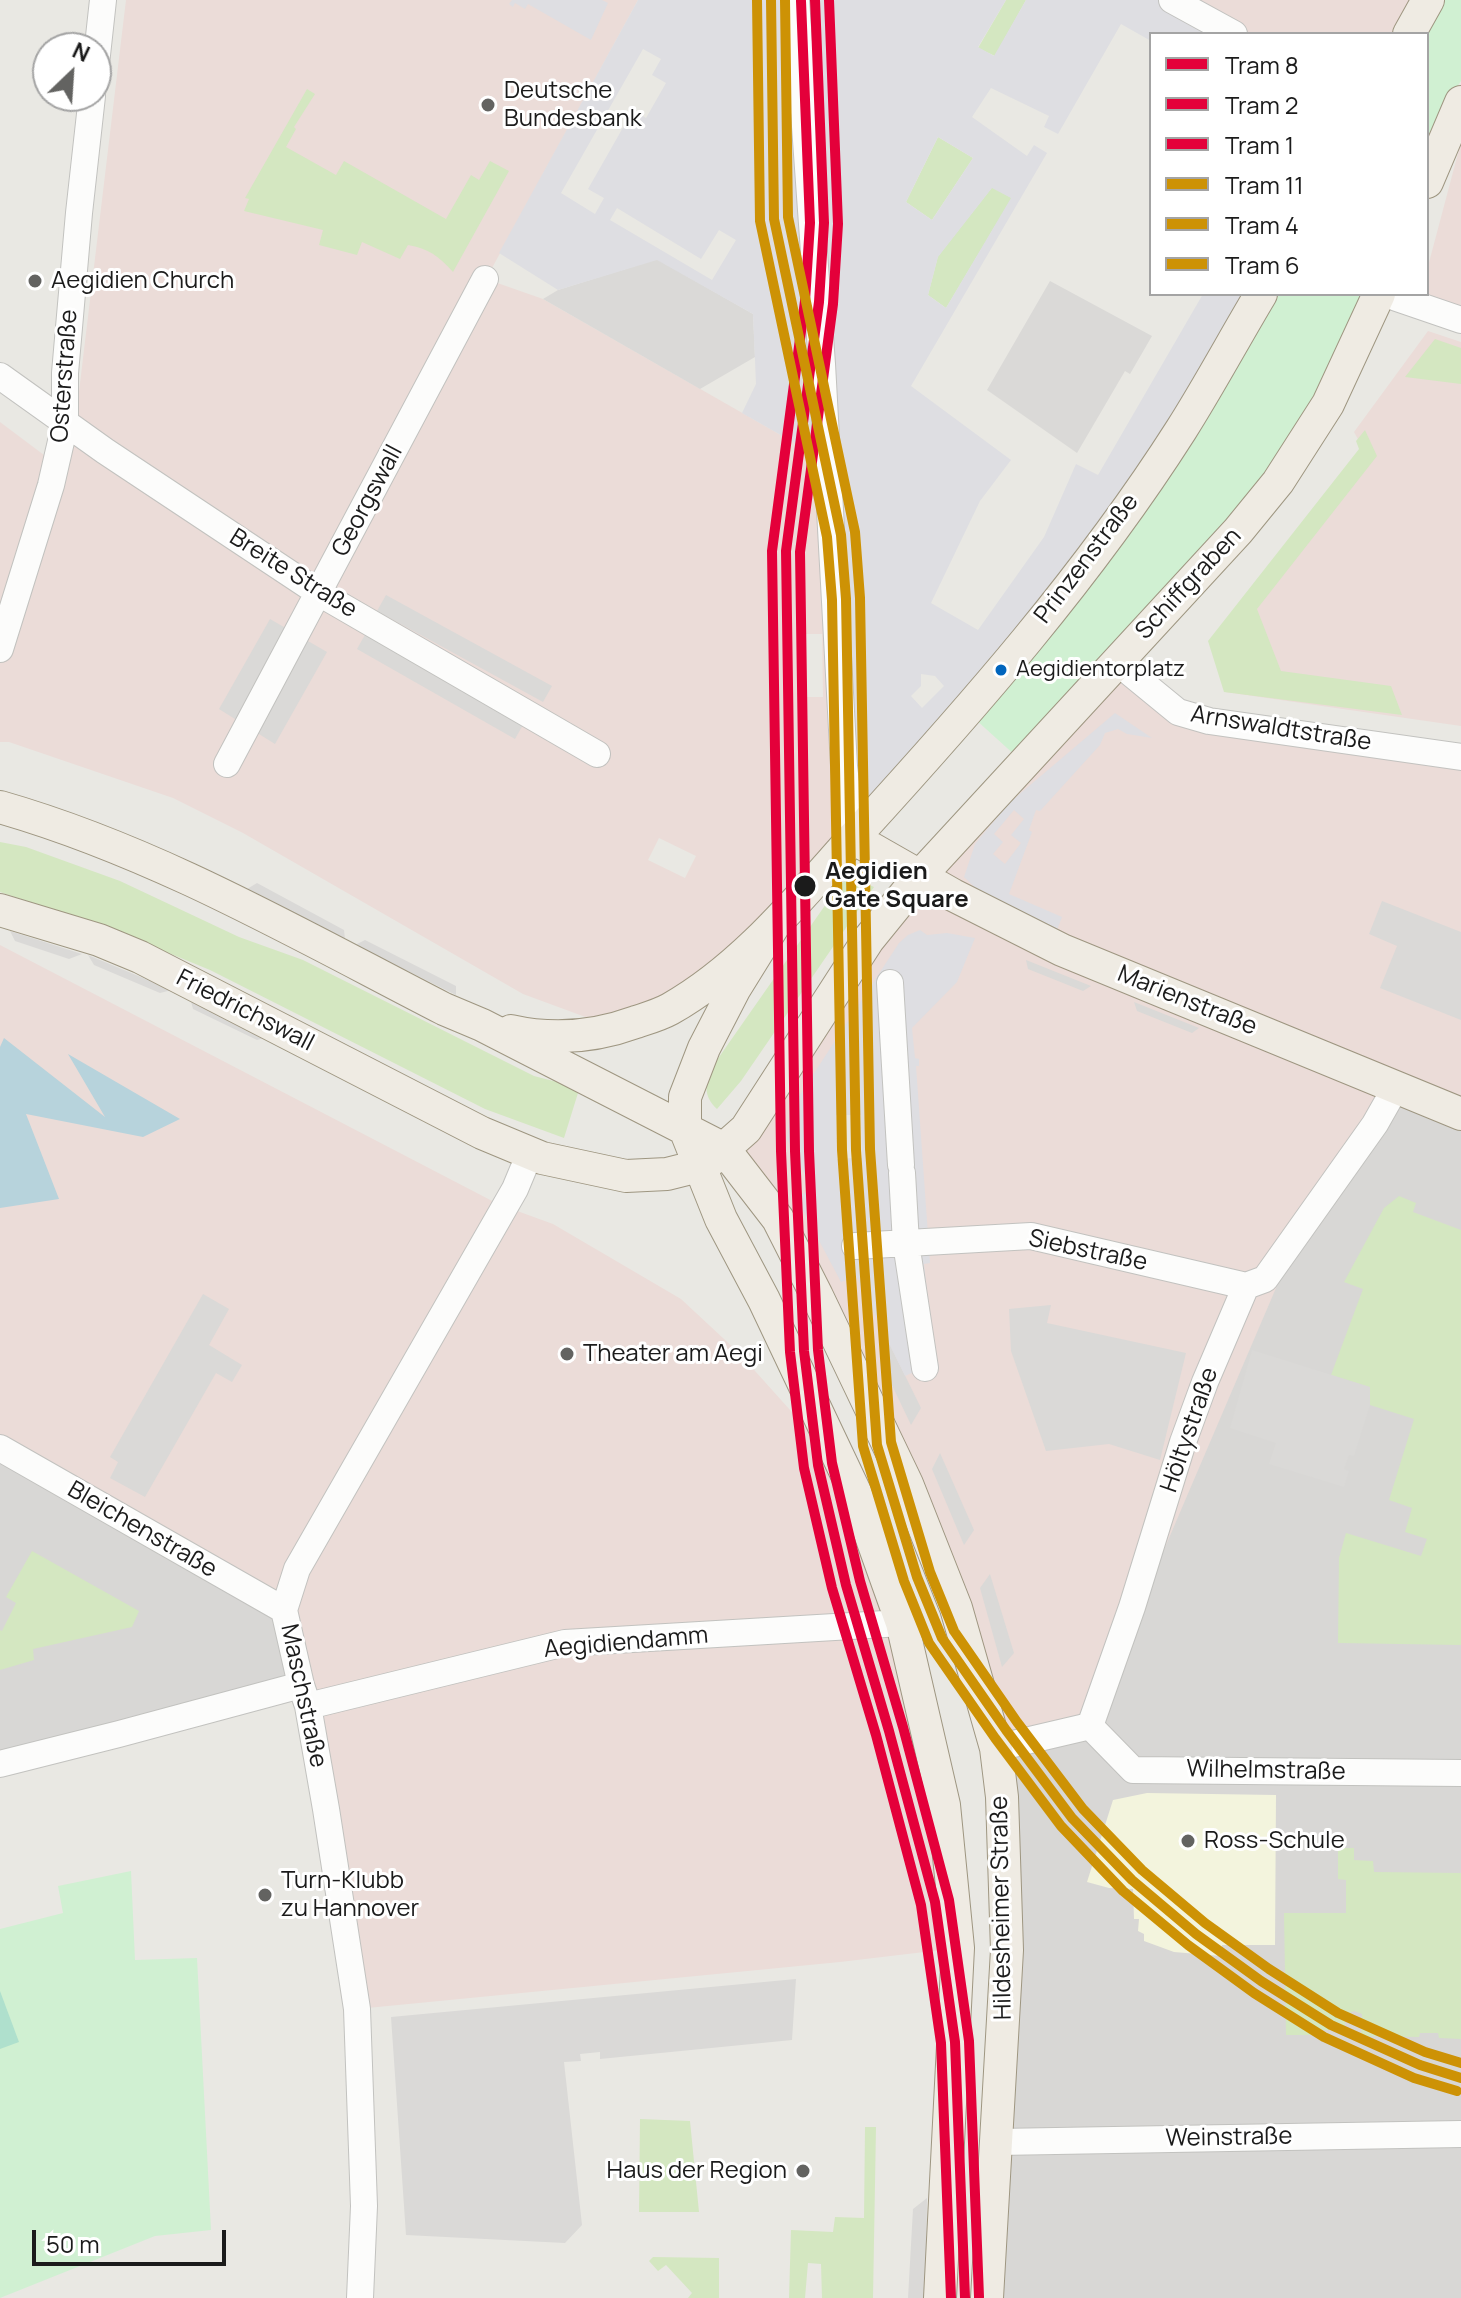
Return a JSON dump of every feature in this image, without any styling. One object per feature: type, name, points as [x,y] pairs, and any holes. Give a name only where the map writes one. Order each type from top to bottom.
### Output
[{"type":"main road","points":[[1410,32],[1428,0]]},
{"type":"main road","points":[[1429,177],[1461,102]]},
{"type":"main road","name":"Prinzenstraße","points":[[853,838],[956,725],[1091,559],[1181,430],[1260,296]]},
{"type":"main road","name":"Schiffgraben","points":[[920,876],[1238,531],[1278,482],[1328,404],[1381,296]]},
{"type":"main road","points":[[0,807],[53,823],[179,874],[685,1129],[711,1158]]},
{"type":"main road","points":[[482,1025],[519,1033],[577,1037],[618,1029],[672,1008],[717,976],[774,925],[853,838],[920,876],[868,940],[746,1129],[711,1158],[667,1174],[626,1176],[530,1153]]},
{"type":"main road","name":"Marienstraße","points":[[920,876],[1062,950],[1461,1114]]},
{"type":"main road","name":"Friedrichswall","points":[[0,910],[99,940],[140,957],[482,1133],[530,1153]]},
{"type":"main road","points":[[685,1129],[685,1097],[704,1048],[735,988],[774,925]]},
{"type":"main road","name":"Hildesheimer Straße","points":[[711,1158],[721,1219],[764,1300],[856,1494],[902,1623],[944,1805],[958,1948],[940,2298]]},
{"type":"main road","name":"Hildesheimer Straße","points":[[711,1158],[778,1219],[817,1296],[907,1484],[956,1608],[996,1748],[1002,1797],[1007,1950],[987,2298]]},
{"type":"street","points":[[100,32],[103,0]]},
{"type":"street","points":[[796,0],[822,364],[844,766],[853,838]]},
{"type":"street","points":[[1172,0],[1230,32]]},
{"type":"street","name":"Osterstraße","points":[[0,649],[51,485],[65,424],[66,359],[90,112]]},
{"type":"street","name":"Georgswall","points":[[227,764],[485,279]]},
{"type":"street","points":[[1388,296],[1461,320]]},
{"type":"street","name":"Breite Straße","points":[[0,376],[65,424],[319,593],[597,754]]},
{"type":"street","name":"Arnswaldtstraße","points":[[1117,662],[1178,712],[1209,721],[1461,757]]},
{"type":"street","points":[[890,983],[902,1169],[917,1242],[925,1368]]},
{"type":"street","name":"Höltystraße","points":[[1090,1726],[1132,1607],[1183,1442],[1246,1286],[1265,1279],[1375,1124],[1396,1087]]},
{"type":"street","name":"Maschstraße","points":[[360,2298],[364,2206],[357,2009],[326,1809],[284,1610],[297,1569],[515,1189],[530,1153]]},
{"type":"street","name":"Siebstraße","points":[[855,1246],[1031,1236],[1246,1286]]},
{"type":"street","name":"Bleichenstraße","points":[[0,1448],[284,1610]]},
{"type":"street","name":"Aegidiendamm","points":[[0,1764],[119,1734],[565,1643],[902,1623]]},
{"type":"street","points":[[996,1748],[1090,1726]]},
{"type":"street","name":"Wilhelmstraße","points":[[1090,1726],[1133,1770],[1461,1773]]},
{"type":"street","name":"Weinstraße","points":[[998,2142],[1461,2134]]},
{"type":"shaded area","points":[[126,0],[638,0],[486,279],[543,299],[828,462],[853,838],[774,925],[618,1029],[523,994],[243,833],[173,798],[9,742],[0,742],[0,422],[60,467],[75,425]],"holes":[[[797,634],[822,634],[823,697],[798,697]],[[659,838],[696,856],[685,878],[648,860]]]},
{"type":"shaded area","points":[[512,0],[602,0],[608,3],[591,40],[528,4],[525,9],[515,3],[513,7],[509,4]]},
{"type":"shaded area","points":[[638,0],[1006,0],[978,47],[994,56],[1026,0],[1173,0],[1230,32],[1149,32],[1149,40],[1121,24],[1058,134],[1044,127],[1049,116],[991,88],[972,117],[1027,156],[1034,145],[1047,153],[911,386],[1011,460],[980,501],[931,603],[978,630],[1044,537],[1076,464],[1098,475],[1202,296],[1260,296],[1181,430],[853,838],[828,462],[742,413],[756,384],[753,314],[657,260],[558,290],[499,253]],"holes":[[[643,49],[661,59],[652,75],[666,83],[646,118],[633,110],[588,189],[604,198],[595,214],[561,193]],[[938,137],[973,158],[932,220],[906,202]],[[992,188],[1011,198],[946,308],[928,295],[938,257]],[[617,208],[701,259],[719,230],[736,240],[712,280],[610,220]],[[921,674],[935,676],[944,686],[922,708],[911,696],[921,686]]]},
{"type":"shaded area","points":[[1173,0],[1428,0],[1410,32],[1230,32]]},
{"type":"shaded area","points":[[1439,0],[1461,0],[1461,81],[1429,152],[1429,32]]},
{"type":"shaded area","points":[[1461,142],[1461,320],[1424,296],[1429,296],[1429,262]]},
{"type":"shaded area","points":[[657,259],[753,314],[755,357],[700,389],[543,299],[558,290]]},
{"type":"shaded area","points":[[1050,281],[1152,336],[1130,374],[1125,371],[1077,453],[987,390]]},
{"type":"shaded area","points":[[1272,296],[1368,296],[1320,399],[1270,478],[1017,757],[975,719]]},
{"type":"shaded area","points":[[1428,331],[1461,342],[1461,726],[1225,692],[1209,641],[1368,457],[1354,432]]},
{"type":"shaded area","points":[[386,595],[552,686],[543,702],[377,611]]},
{"type":"shaded area","points":[[270,619],[327,652],[275,744],[219,709]]},
{"type":"shaded area","points":[[366,633],[524,723],[515,739],[357,649]]},
{"type":"shaded area","points":[[1117,662],[1176,710],[1461,757],[1461,1115],[1396,1089],[1376,1129],[1279,1281],[1089,1725],[997,1747],[957,1608],[727,1149],[869,941]],"holes":[[[836,1115],[861,1115],[862,1158],[837,1159]]]},
{"type":"shaded area","points":[[1115,713],[1152,738],[1127,734],[1118,729],[1105,733],[1100,745],[1040,811],[1036,810],[1029,830],[1032,832],[1009,894],[1062,917],[1055,935],[991,903],[964,877],[975,844],[1009,803]],"holes":[[[1014,810],[1024,819],[1011,835],[1021,843],[1005,864],[993,854],[1003,842],[994,834]]]},
{"type":"shaded area","points":[[257,883],[344,930],[345,939],[247,889]]},
{"type":"shaded area","points":[[1382,901],[1461,932],[1461,1020],[1380,988],[1397,946],[1369,934]]},
{"type":"shaded area","name":"Aegidien Gate Square","points":[[920,930],[927,935],[947,933],[975,938],[957,982],[912,1028],[915,1058],[919,1059],[919,1066],[916,1066],[930,1263],[924,1264],[935,1363],[905,1376],[856,1276],[841,1282],[796,1197],[812,1189],[787,1139],[790,1110],[899,943]],"holes":[[[836,1115],[861,1115],[862,1158],[837,1159]]]},
{"type":"shaded area","points":[[10,931],[82,954],[69,959],[15,941]]},
{"type":"shaded area","points":[[365,940],[456,986],[456,995],[355,945]]},
{"type":"shaded area","points":[[0,945],[498,1204],[553,1224],[681,1299],[738,1352],[843,1469],[902,1623],[958,1948],[357,2009],[284,1610],[0,1448]]},
{"type":"shaded area","points":[[88,955],[172,990],[160,993],[94,965]]},
{"type":"shaded area","points":[[1026,960],[1091,986],[1083,991],[1028,969]]},
{"type":"shaded area","points":[[190,998],[268,1037],[257,1040],[193,1009]]},
{"type":"shaded area","points":[[1134,1002],[1199,1028],[1192,1033],[1137,1011]]},
{"type":"shaded area","points":[[1395,1089],[1461,1115],[1461,2298],[1000,2298],[997,1750],[1232,1317]]},
{"type":"shaded area","points":[[203,1294],[229,1309],[209,1345],[242,1365],[232,1382],[216,1373],[145,1497],[110,1478],[118,1462],[110,1457]]},
{"type":"shaded area","points":[[1051,1305],[1047,1323],[1186,1353],[1160,1460],[1109,1444],[1046,1451],[1011,1351],[1009,1309]]},
{"type":"shaded area","points":[[889,1343],[921,1408],[911,1425],[880,1360]]},
{"type":"shaded area","points":[[1252,1350],[1370,1387],[1370,1405],[1354,1456],[1349,1455],[1344,1469],[1349,1471],[1344,1487],[1269,1464],[1276,1443],[1230,1428]]},
{"type":"shaded area","points":[[0,1448],[284,1610],[301,1685],[0,1764]]},
{"type":"shaded area","points":[[940,1453],[974,1530],[964,1545],[932,1469]]},
{"type":"shaded area","points":[[990,1574],[1014,1653],[1002,1667],[980,1588]]},
{"type":"shaded area","name":"Ross-Schule","points":[[1147,1793],[1276,1795],[1275,1945],[1222,1945],[1221,1956],[1174,1952],[1144,1941],[1144,1934],[1138,1931],[1139,1919],[1134,1919],[1133,1889],[1109,1888],[1087,1882],[1113,1800]]},
{"type":"shaded area","points":[[131,1871],[135,1960],[197,1958],[211,2230],[155,2236],[0,2298],[0,1929],[63,1913],[58,1886]]},
{"type":"shaded area","points":[[796,1979],[792,2040],[600,2059],[600,2052],[580,2054],[581,2061],[564,2062],[582,2225],[565,2243],[406,2235],[391,2017]]},
{"type":"shaded area","points":[[927,2198],[926,2298],[908,2298],[913,2209]]},
{"type":"green space","points":[[1006,0],[1026,0],[995,56],[978,48]]},
{"type":"green space","points":[[307,89],[315,94],[294,127],[296,129],[286,147],[336,175],[344,161],[446,219],[471,175],[479,180],[490,161],[509,171],[453,272],[422,248],[408,245],[400,259],[362,242],[357,255],[319,245],[323,230],[244,211],[249,199],[245,198]]},
{"type":"green space","points":[[938,137],[973,158],[932,220],[906,202]]},
{"type":"green space","points":[[992,187],[1012,198],[946,308],[928,295],[938,256]]},
{"type":"green space","points":[[1435,339],[1461,348],[1461,384],[1405,377]]},
{"type":"green space","points":[[1365,430],[1377,456],[1257,609],[1281,671],[1391,686],[1402,715],[1224,692],[1208,641],[1359,449],[1356,441]]},
{"type":"green space","points":[[0,842],[26,847],[120,881],[239,937],[303,960],[534,1076],[561,1083],[578,1093],[564,1138],[485,1109],[210,970],[103,926],[0,892]]},
{"type":"green space","points":[[849,879],[874,887],[741,1081],[717,1109],[707,1091],[710,1070],[840,884]]},
{"type":"green space","points":[[1399,1196],[1416,1203],[1413,1212],[1461,1230],[1461,1645],[1338,1643],[1339,1558],[1346,1533],[1421,1556],[1427,1539],[1405,1532],[1412,1508],[1389,1500],[1414,1419],[1370,1405],[1369,1387],[1331,1375],[1363,1289],[1344,1282],[1384,1208]]},
{"type":"green space","points":[[32,1551],[139,1611],[132,1627],[33,1649],[34,1660],[0,1670],[0,1630],[16,1603],[6,1597]]},
{"type":"green space","points":[[1338,1848],[1354,1848],[1354,1860],[1373,1861],[1374,1872],[1461,1873],[1461,2039],[1439,2038],[1438,2033],[1420,2033],[1419,2037],[1361,2036],[1362,2014],[1354,2011],[1345,2015],[1345,2030],[1314,2030],[1313,2035],[1286,2035],[1284,1913],[1346,1913],[1346,1880],[1338,1879]]},
{"type":"green space","points":[[0,1991],[19,2042],[0,2049]]},
{"type":"green space","points":[[640,2119],[690,2121],[699,2212],[639,2212]]},
{"type":"green space","points":[[865,2127],[876,2127],[873,2298],[822,2298],[821,2264],[808,2263],[805,2298],[789,2298],[791,2230],[833,2232],[835,2217],[864,2218]]},
{"type":"green space","points":[[653,2257],[719,2258],[719,2298],[688,2298],[692,2293],[666,2265],[658,2271],[649,2261]]},
{"type":"water","points":[[4,1038],[105,1117],[68,1054],[180,1119],[143,1137],[26,1114],[59,1199],[0,1208],[0,1047]]},
{"type":"tram line","name":"4","points":[[757,0],[760,221],[827,537],[832,600],[842,1150],[863,1446],[904,1581],[929,1643],[995,1738],[1061,1826],[1123,1891],[1188,1945],[1254,1993],[1324,2037],[1414,2078],[1457,2091]]},
{"type":"tram line","name":"11","points":[[771,0],[774,219],[841,535],[846,599],[856,1150],[877,1445],[917,1577],[942,1638],[1006,1730],[1072,1818],[1132,1880],[1196,1934],[1261,1981],[1331,2025],[1420,2065],[1461,2078]]},
{"type":"tram line","name":"6","points":[[785,0],[788,217],[855,532],[860,598],[870,1149],[891,1442],[930,1572],[954,1631],[1017,1722],[1083,1809],[1142,1870],[1205,1923],[1338,2013],[1425,2052],[1461,2063]]},
{"type":"tram line","name":"8","points":[[815,0],[824,223],[819,302],[786,551],[795,1151],[804,1351],[818,1465],[846,1585],[935,1902],[955,2042],[965,2298]]},
{"type":"tram line","name":"1","points":[[829,0],[838,224],[833,304],[800,552],[809,1151],[818,1350],[832,1463],[860,1581],[949,1900],[969,2041],[979,2297]]},
{"type":"tram line","name":"2","points":[[801,1],[810,223],[805,301],[772,551],[781,1151],[790,1352],[804,1468],[832,1588],[876,1735],[921,1905],[941,2043],[951,2298]]},
{"type":"place","name":"Deutsche Bundesbank","points":[[488,105]]},
{"type":"place","name":"Aegidien Church","points":[[35,281]]},
{"type":"place","name":"Aegidientorplatz","points":[[1001,670]]},
{"type":"place","name":"Aegidien Gate Square","points":[[805,886]]},
{"type":"place","name":"Theater am Aegi","points":[[567,1354]]},
{"type":"place","name":"Ross-Schule","points":[[1188,1841]]},
{"type":"place","name":"Turn-Klubb zu Hannover","points":[[265,1895]]},
{"type":"place","name":"Haus der Region","points":[[803,2171]]}]
